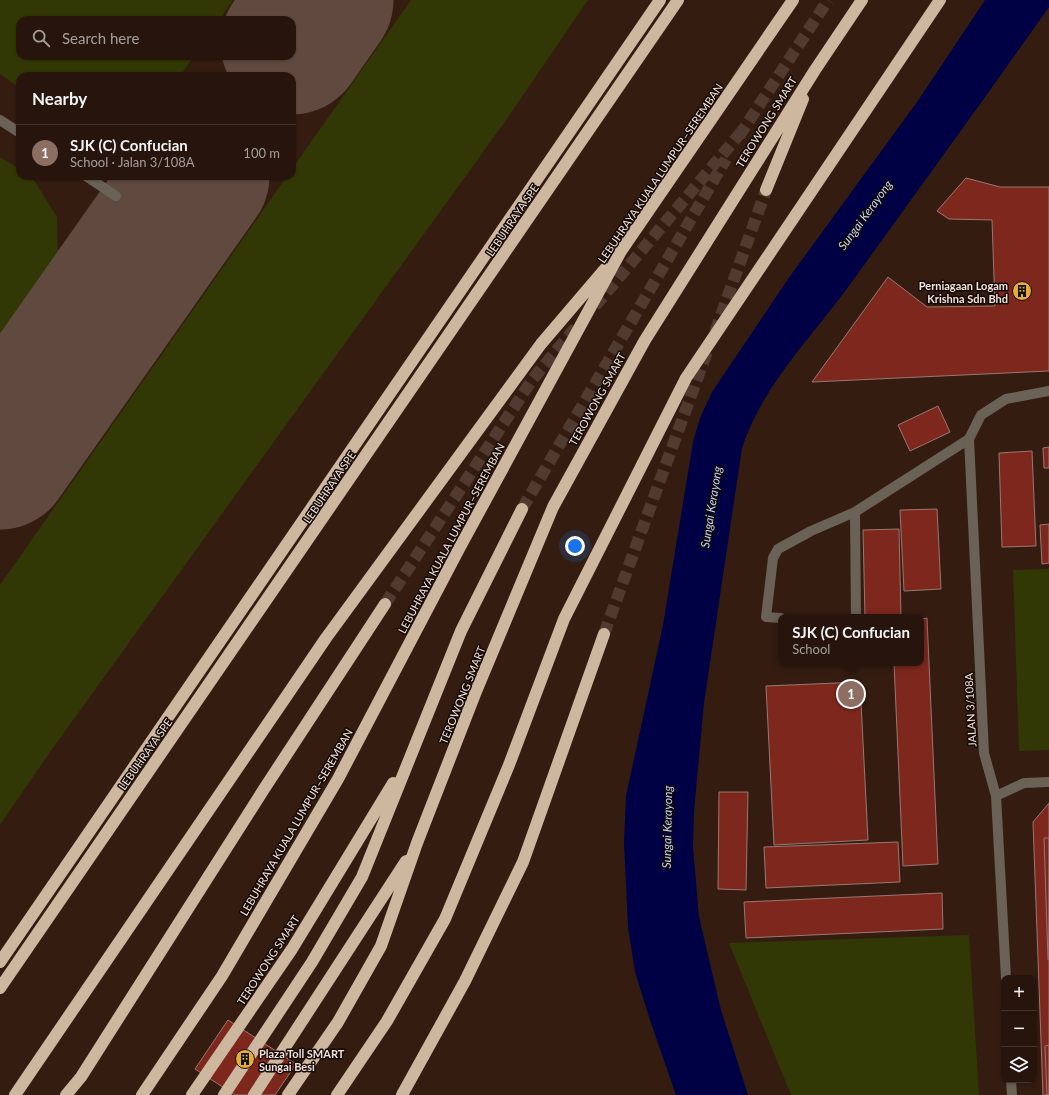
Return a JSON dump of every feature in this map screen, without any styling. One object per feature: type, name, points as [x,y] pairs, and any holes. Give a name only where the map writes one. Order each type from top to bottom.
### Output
[{"type":"highway","name":"LEBUHRAYA SPE","points":[[0,962],[286,548],[660,0]]},
{"type":"highway","name":"LEBUHRAYA SPE","points":[[0,988],[678,0]]},
{"type":"highway","name":"LEBUHRAYA KUALA LUMPUR–SEREMBAN","points":[[142,1095],[222,976],[338,779],[460,547],[621,251],[793,0]]},
{"type":"highway","name":"TEROWONG SMART","points":[[288,1095],[338,1022],[381,946],[417,843],[475,694],[553,507],[645,340],[815,70],[862,0]]},
{"type":"highway","points":[[337,1095],[387,1021],[446,919],[509,765],[564,619],[686,378],[940,0]]},
{"type":"highway","points":[[766,190],[815,70]]},
{"type":"highway","points":[[15,1095],[326,638],[541,344],[621,251]]},
{"type":"highway","name":"TEROWONG SMART","points":[[224,1095],[312,962],[362,877],[410,754],[461,632],[522,509]]},
{"type":"highway","points":[[66,1095],[81,1077],[268,783],[385,604]]},
{"type":"highway","points":[[402,1095],[464,981],[523,862],[604,634]]},
{"type":"highway","name":"TEROWONG SMART","points":[[192,1095],[292,949],[410,754]]},
{"type":"highway","name":"TEROWONG SMART","points":[[254,1095],[417,843]]},
{"type":"highway","points":[[74,1095],[81,1077]]},
{"type":"street","points":[[0,120],[16,130]]},
{"type":"street","points":[[92,180],[116,196]]},
{"type":"street","points":[[778,618],[766,617],[773,558],[778,549],[811,531],[856,512],[969,439],[981,415],[1006,399],[1049,391]]},
{"type":"street","name":"JALAN 3/108A","points":[[969,439],[984,754],[996,796],[1006,975]]},
{"type":"street","points":[[856,512],[856,614]]},
{"type":"street","points":[[996,796],[1024,783],[1049,782]]},
{"type":"street","points":[[1011,1083],[1012,1095]]},
{"type":"green space","points":[[0,0],[233,0],[222,16],[16,16],[16,60],[191,60],[183,72],[16,72],[16,85],[0,74]]},
{"type":"green space","points":[[411,0],[588,0],[504,123],[50,752],[0,825],[0,585],[284,180],[296,180],[296,163]]},
{"type":"green space","points":[[0,157],[16,167],[16,180],[34,180],[57,217],[58,261],[0,343]]},
{"type":"green space","points":[[1049,569],[1049,750],[1019,751],[1013,570]]},
{"type":"green space","points":[[969,935],[979,1095],[791,1095],[729,943]]},
{"type":"water","name":"Sungai Kerayong","points":[[985,0],[1049,0],[1049,7],[846,290],[787,365],[761,405],[742,448],[704,703],[694,811],[693,847],[699,917],[721,1010],[748,1095],[676,1095],[635,972],[628,927],[624,843],[626,796],[663,625],[693,442],[700,418],[712,392],[788,279],[917,102]]},
{"type":"building","name":"Perniagaan Logam Krishna Sdn Bhd","points":[[966,178],[1000,187],[1049,187],[1049,371],[812,382],[888,277],[927,307],[995,306],[992,220],[949,219],[937,211]]},
{"type":"building","points":[[938,406],[950,432],[910,451],[898,425]]},
{"type":"building","points":[[1049,447],[1049,468],[1044,468],[1043,448]]},
{"type":"building","points":[[1032,451],[1036,546],[1002,547],[999,453]]},
{"type":"building","points":[[937,509],[941,589],[904,591],[900,510]]},
{"type":"building","points":[[1049,524],[1049,563],[1042,564],[1040,525]]},
{"type":"building","points":[[899,529],[901,614],[865,614],[863,530]]},
{"type":"building","points":[[924,618],[927,618],[938,864],[903,866],[894,666],[924,666]]},
{"type":"building","points":[[860,682],[868,840],[774,845],[766,686]]},
{"type":"building","points":[[719,792],[748,792],[746,890],[718,889]]},
{"type":"building","points":[[1049,803],[1049,1095],[1043,1095],[1033,822]]},
{"type":"building","points":[[1044,838],[1049,838],[1049,960],[1048,960]]},
{"type":"building","points":[[898,842],[900,882],[766,888],[764,847]]},
{"type":"building","points":[[942,893],[943,929],[746,938],[744,902]]},
{"type":"building","name":"Plaza Toll SMART Sungai Besi","points":[[228,1020],[296,1064],[275,1095],[235,1095],[195,1069]]},
{"type":"building","points":[[1049,1045],[1049,1095],[1047,1095],[1045,1046]]},
{"type":"runway","points":[[296,37],[322,0]]},
{"type":"runway","points":[[0,458],[195,180]]},
{"type":"tunnel","points":[[739,136],[828,0]]},
{"type":"tunnel","points":[[595,306],[743,130]]},
{"type":"tunnel","points":[[522,509],[726,159]]},
{"type":"tunnel","points":[[715,332],[766,190]]},
{"type":"tunnel","points":[[385,604],[532,380],[576,327]]},
{"type":"tunnel","points":[[604,634],[708,349]]},
{"type":"place","name":"Perniagaan Logam Krishna Sdn Bhd","points":[[1022,291]]},
{"type":"place","name":"SJK (C) Confucian","points":[[851,694]]},
{"type":"place","name":"Plaza Toll SMART Sungai Besi","points":[[245,1059]]}]
